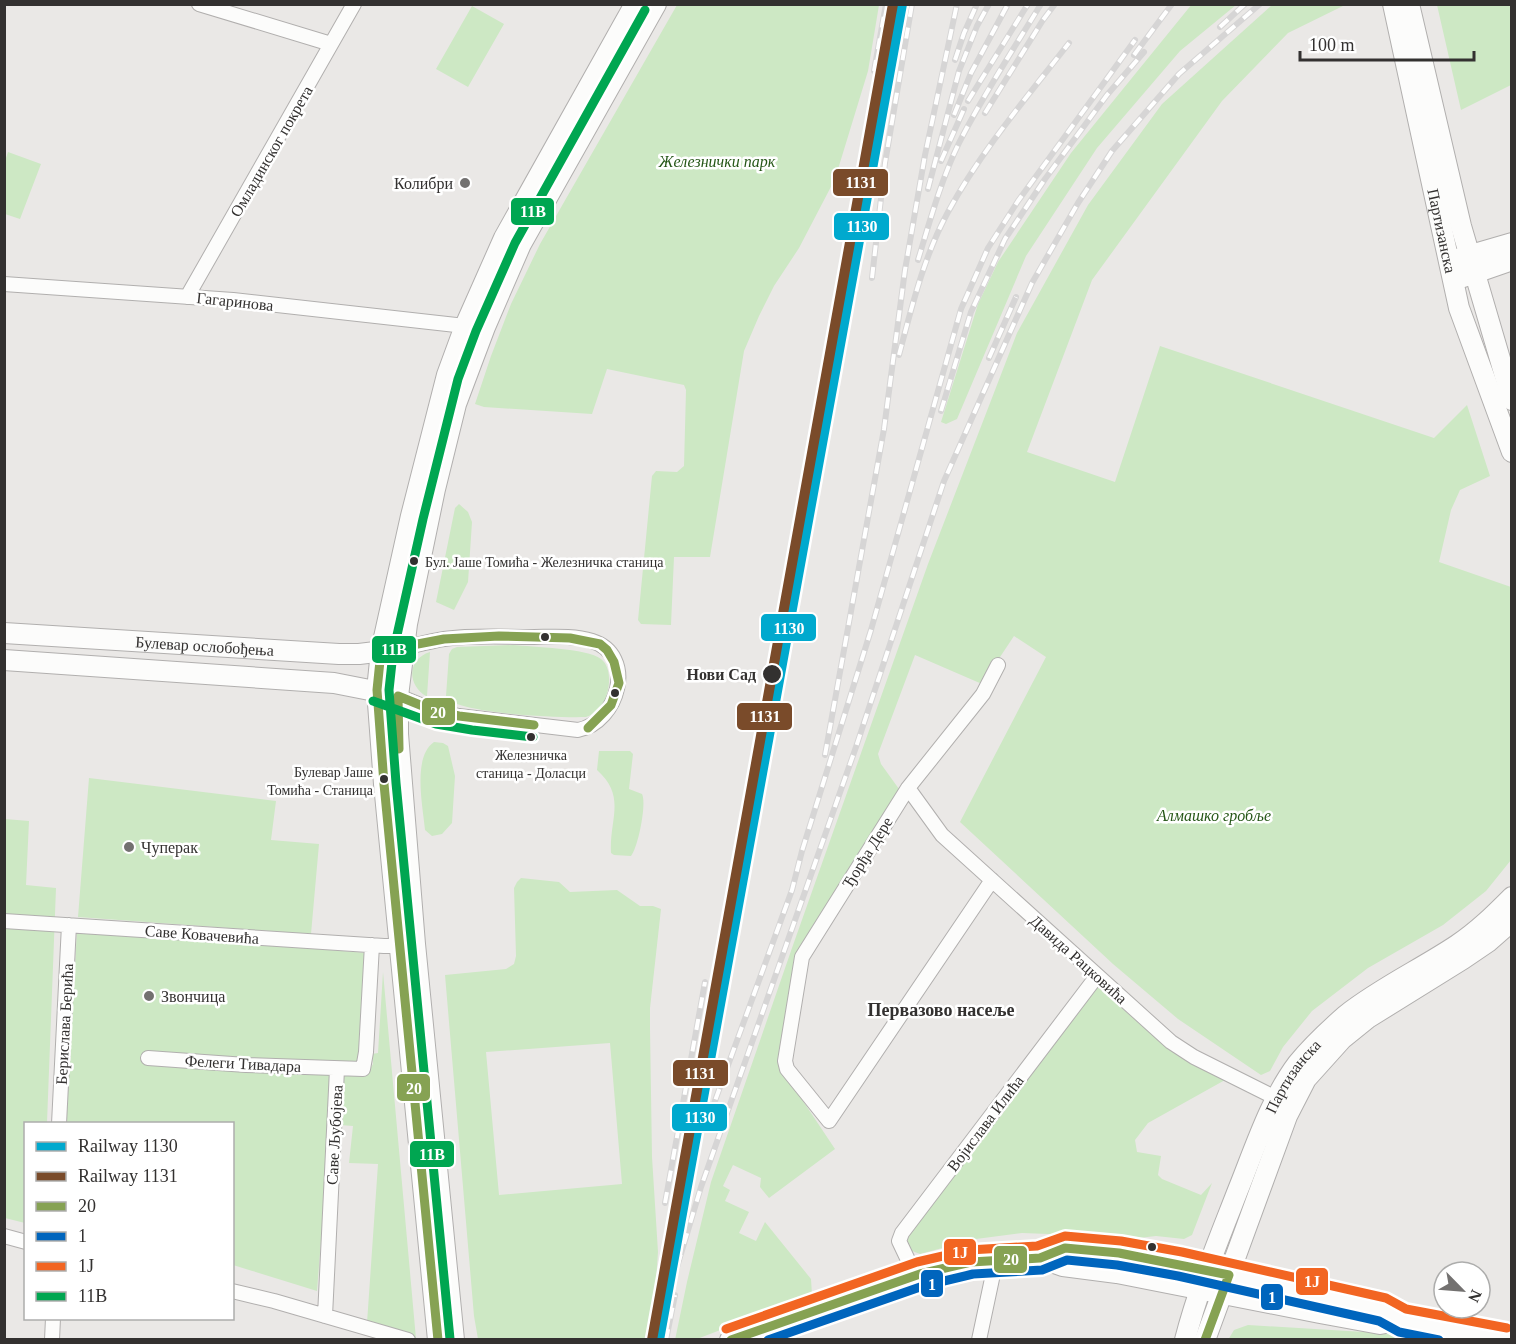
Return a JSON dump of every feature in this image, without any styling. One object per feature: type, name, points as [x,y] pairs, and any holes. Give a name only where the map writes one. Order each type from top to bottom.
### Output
[{"type":"main road","points":[[438,1340],[384,784],[377,690],[381,651],[413,505],[447,375],[465,326],[504,238],[635,4]]},
{"type":"main road","points":[[454,1340],[413,922],[398,734],[398,696],[409,613],[435,489],[456,404],[485,327],[522,244],[656,4]]},
{"type":"main road","name":"Партизанска","points":[[1393,4],[1459,308],[1512,452]]},
{"type":"main road","name":"Партизанска","points":[[1409,4],[1471,264],[1512,400]]},
{"type":"main road","points":[[1451,271],[1471,264],[1512,243]]},
{"type":"main road","points":[[1471,264],[1512,260]]},
{"type":"main road","name":"Булевар ослобођења","points":[[4,633],[339,654],[404,648]]},
{"type":"main road","name":"Булевар ослобођења","points":[[4,660],[334,683],[398,696]]},
{"type":"main road","name":"Партизанска","points":[[1185,1340],[1208,1270],[1253,1152],[1276,1098],[1298,1064],[1338,1022],[1365,1002],[1458,945],[1486,923],[1512,897]]},
{"type":"main road","name":"Партизанска","points":[[1205,1340],[1287,1116],[1306,1079],[1342,1039],[1368,1018],[1488,942],[1512,921]]},
{"type":"main road","points":[[1488,942],[1512,933]]},
{"type":"main road","points":[[730,1340],[920,1274],[971,1262],[1040,1258],[1065,1248],[1119,1253],[1208,1270],[1383,1310],[1402,1320],[1505,1340]]},
{"type":"main road","points":[[1040,1258],[1063,1266],[1117,1273],[1380,1324],[1402,1320]]},
{"type":"street","points":[[199,4],[332,44]]},
{"type":"street","name":"Омладинског покрета","points":[[187,297],[354,4]]},
{"type":"street","name":"Гагаринова","points":[[4,284],[187,297],[465,326]]},
{"type":"street","points":[[398,696],[435,711],[459,716],[578,730],[588,728],[606,713],[612,705],[619,678],[616,664],[602,645],[578,638],[447,639],[404,648]]},
{"type":"street","name":"Ђорђа Дере","points":[[992,880],[829,1121],[787,1069],[785,1061],[802,957],[908,788],[983,694],[998,665]]},
{"type":"street","name":"Давида Рацковића","points":[[908,788],[942,836],[1171,1042],[1194,1057],[1276,1098]]},
{"type":"street","name":"Саве Ковачевића","points":[[4,921],[400,946]]},
{"type":"street","name":"Берислава Берића","points":[[59,1122],[69,925]]},
{"type":"street","name":"Саве Љубојева","points":[[325,1316],[337,1068],[363,1069],[365,1064],[372,945]]},
{"type":"street","name":"Војислава Илића","points":[[920,1274],[908,1260],[899,1241],[902,1233],[1097,976]]},
{"type":"street","name":"Фелеги Тивадара","points":[[148,1058],[337,1068]]},
{"type":"street","points":[[4,1236],[24,1241]]},
{"type":"street","points":[[979,1340],[996,1260]]},
{"type":"street","points":[[234,1292],[408,1340]]},
{"type":"street","points":[[52,1340],[53,1320]]},
{"type":"green space","points":[[1192,4],[1236,5],[1180,51],[1097,148],[1026,256],[957,419],[946,424],[941,422],[978,304],[998,262],[1071,153]]},
{"type":"green space","name":"Железнички парк","points":[[677,5],[879,5],[868,71],[835,179],[799,248],[774,286],[744,351],[710,557],[674,557],[671,625],[641,624],[638,620],[652,476],[656,471],[677,472],[684,466],[686,390],[684,385],[607,369],[592,414],[484,407],[475,404],[511,304],[540,244]]},
{"type":"green space","name":"Алмашко гробље","points":[[1272,5],[1345,5],[1288,33],[1222,101],[1092,280],[1027,452],[1115,482],[1160,346],[1434,438],[1467,405],[1490,476],[1460,490],[1451,510],[1439,562],[1511,587],[1511,860],[1486,891],[1443,925],[1368,968],[1312,1011],[1283,1047],[1270,1071],[1261,1075],[1178,1019],[1113,964],[960,822],[1046,657],[1014,636],[982,684],[915,655],[878,754],[881,764],[899,789],[806,937],[797,956],[779,1065],[835,1149],[769,1198],[760,1187],[761,1178],[733,1165],[723,1186],[730,1190],[725,1201],[749,1212],[739,1233],[756,1241],[765,1222],[811,1279],[812,1295],[697,1339],[675,1340],[711,1182],[928,564],[1017,333],[1088,205],[1162,104]]},
{"type":"green space","points":[[1437,5],[1511,5],[1511,85],[1461,110]]},
{"type":"green space","points":[[472,6],[504,24],[468,87],[436,69]]},
{"type":"green space","points":[[8,152],[41,164],[20,219],[5,214],[5,161]]},
{"type":"green space","points":[[459,504],[468,512],[472,522],[468,582],[454,610],[436,602],[455,508]]},
{"type":"green space","points":[[513,645],[572,650],[601,659],[608,669],[609,682],[607,695],[601,707],[586,717],[555,717],[475,709],[448,700],[446,696],[449,654],[452,649]]},
{"type":"green space","points":[[430,652],[426,696],[415,685],[412,672],[417,660]]},
{"type":"green space","points":[[434,742],[448,746],[455,776],[452,823],[442,834],[432,836],[425,830],[420,783],[423,759],[427,749]]},
{"type":"green space","points":[[599,751],[630,751],[633,754],[629,789],[642,794],[643,815],[631,856],[611,853],[614,799],[612,790],[597,770]]},
{"type":"green space","points":[[89,778],[276,801],[271,840],[319,844],[311,934],[78,917]]},
{"type":"green space","points":[[5,819],[29,821],[26,885],[56,888],[47,1122],[24,1122],[24,1223],[5,1218]]},
{"type":"green space","points":[[521,878],[559,882],[570,892],[617,890],[640,906],[653,906],[661,909],[650,1008],[652,1157],[658,1252],[655,1296],[647,1339],[478,1339],[474,1316],[445,975],[506,969],[514,964],[516,956],[514,888]],"holes":[[[610,1043],[622,1184],[499,1195],[486,1052]]]},
{"type":"green space","points":[[77,930],[367,953],[358,1064],[335,1063],[317,1291],[234,1265],[234,1122],[66,1122]]},
{"type":"green space","points":[[383,972],[416,1339],[367,1323],[378,1164],[349,1163],[353,1126],[340,1125],[344,1074],[367,1074],[373,1064],[372,1054],[378,1053]]},
{"type":"green space","points":[[1098,987],[1166,1047],[1225,1080],[1148,1123],[1135,1140],[1137,1152],[1161,1156],[1158,1175],[1162,1179],[1201,1195],[1212,1183],[1192,1235],[1184,1239],[1156,1236],[1113,1241],[1103,1236],[1022,1233],[976,1239],[920,1254],[912,1251],[907,1243],[909,1235]]},
{"type":"green space","points":[[1248,1325],[1397,1334],[1422,1339],[1228,1340],[1234,1330]]},
{"type":"railway","points":[[874,71],[886,4]]},
{"type":"railway","points":[[872,278],[885,163],[912,4]]},
{"type":"railway","points":[[825,755],[884,429],[905,270],[925,155],[957,4]]},
{"type":"railway","points":[[955,60],[977,4]]},
{"type":"railway","points":[[928,189],[959,71],[977,26],[989,4]]},
{"type":"railway","points":[[954,115],[971,73],[1008,4]]},
{"type":"railway","points":[[968,101],[1028,4]]},
{"type":"railway","points":[[918,260],[941,186],[959,143],[988,90],[1041,4]]},
{"type":"railway","points":[[985,113],[1055,4]]},
{"type":"railway","points":[[1134,55],[1172,4]]},
{"type":"railway","points":[[1220,27],[1245,4]]},
{"type":"railway","points":[[665,1307],[701,1187],[856,747],[944,481],[1032,283],[1078,203],[1112,151],[1179,74],[1260,4]]},
{"type":"railway","points":[[708,1120],[792,890],[871,630],[961,309],[988,248],[1018,201],[1135,40]]},
{"type":"railway","points":[[899,355],[925,264],[948,212],[990,146],[1069,43]]},
{"type":"railway","points":[[941,411],[971,312],[1005,239],[1045,179],[1107,95],[1144,52]]},
{"type":"railway","points":[[941,161],[964,109]]},
{"type":"railway","points":[[989,358],[1016,297]]},
{"type":"railway","points":[[665,1203],[705,982]]},
{"type":"railway","points":[[666,1340],[675,1295]]},
{"type":"rail line","name":"1131","points":[[652,1340],[893,4]]},
{"type":"rail line","name":"1130","points":[[659,1340],[902,4]]},
{"type":"transit line","name":"11B","points":[[450,1339],[396,783],[389,690],[393,653],[458,379],[476,331],[515,243],[645,10]]},
{"type":"transit line","name":"20","points":[[438,1340],[384,784],[377,690],[381,651],[444,639],[499,636],[570,638],[600,644],[607,650],[614,662],[619,683],[611,705],[588,728]]},
{"type":"transit line","name":"20","points":[[399,749],[398,696],[435,711],[534,725]]},
{"type":"transit line","name":"11B","points":[[373,701],[436,724],[533,737]]},
{"type":"transit line","name":"1J","points":[[726,1329],[917,1262],[969,1250],[1037,1246],[1065,1236],[1121,1241],[1182,1252],[1386,1298],[1406,1309],[1507,1328]]},
{"type":"transit line","name":"20","points":[[731,1340],[920,1274],[971,1262],[1040,1258],[1065,1248],[1119,1253],[1229,1275],[1205,1340]]},
{"type":"transit line","name":"1","points":[[768,1340],[923,1286],[973,1274],[1042,1270],[1067,1260],[1117,1265],[1178,1276],[1379,1321],[1399,1332],[1439,1340]]},
{"type":"place","name":"Колибри","points":[[465,183]]},
{"type":"place","name":"Бул. Јаше Томића - Железничка станица","points":[[414,561]]},
{"type":"place","name":"Нови Сад","points":[[772,674]]},
{"type":"place","name":"Железничка станица - Доласци","points":[[531,737]]},
{"type":"place","name":"Булевар Јаше Томића - Станица","points":[[384,779]]},
{"type":"place","name":"Чуперак","points":[[129,847]]},
{"type":"place","name":"Звончица","points":[[149,996]]},
{"type":"district","name":"Первазово насеље","points":[[941,1010]]}]
